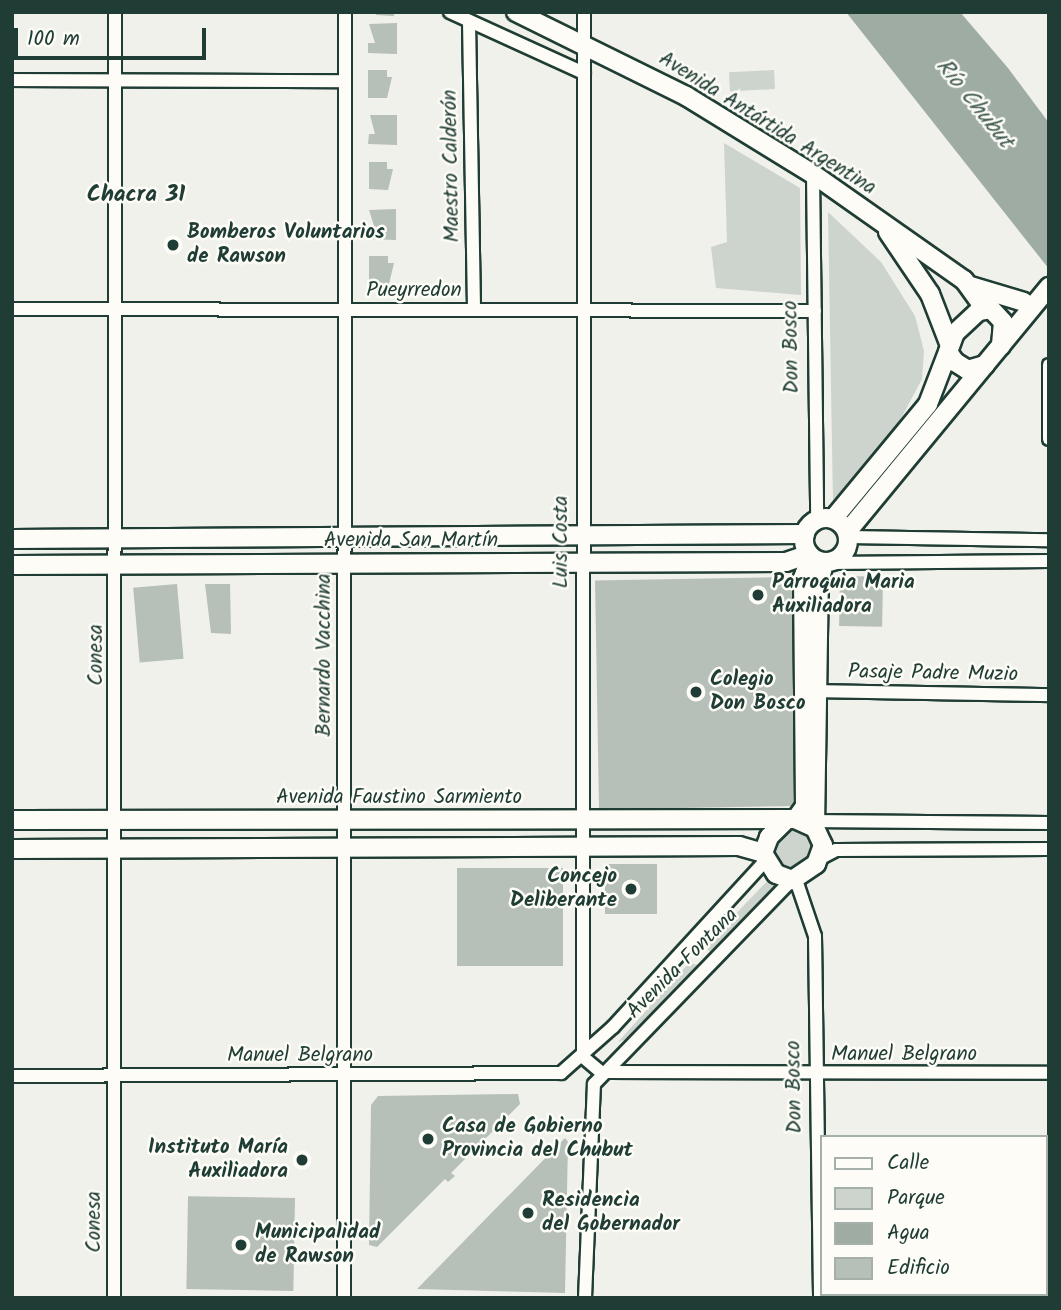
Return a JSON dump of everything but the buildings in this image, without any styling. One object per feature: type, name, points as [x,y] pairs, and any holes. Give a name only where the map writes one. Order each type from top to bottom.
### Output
[{"type":"main road","name":"Avenida Antártida Argentina","points":[[516,12],[686,96],[813,174],[970,286],[988,309]]},
{"type":"main road","name":"Avenida Antártida Argentina","points":[[880,221],[930,294],[948,347]]},
{"type":"main road","points":[[970,286],[1024,302]]},
{"type":"main road","points":[[804,822],[817,691],[819,583],[818,559],[805,534],[825,520],[921,413],[936,389],[948,347],[970,317],[988,309],[1024,302],[1046,290]]},
{"type":"main road","points":[[12,849],[739,846],[764,857],[776,874],[794,880],[819,859],[823,845],[804,822],[803,578],[818,559],[843,555],[848,534],[1046,290]]},
{"type":"main road","points":[[988,309],[1003,322],[1000,349]]},
{"type":"main road","points":[[948,347],[968,370],[985,365]]},
{"type":"main road","points":[[825,520],[848,534]]},
{"type":"main road","name":"Avenida San Martín","points":[[12,539],[581,538],[805,534]]},
{"type":"main road","name":"Avenida San Martín","points":[[12,565],[786,562],[818,559]]},
{"type":"main road","name":"Avenida Faustino Sarmiento","points":[[12,820],[804,822]]},
{"type":"main road","points":[[764,857],[769,837],[804,822]]},
{"type":"street","name":"Conesa","points":[[114,1298],[115,12]]},
{"type":"street","name":"Bernardo Vacchina","points":[[344,1298],[345,12]]},
{"type":"street","points":[[450,12],[584,73]]},
{"type":"street","name":"Luis Costa","points":[[583,1057],[581,538],[584,12]]},
{"type":"street","name":"Maestro Calderón","points":[[469,21],[474,310]]},
{"type":"street","points":[[12,80],[345,81]]},
{"type":"street","name":"Don Bosco","points":[[813,174],[815,311],[825,520]]},
{"type":"street","name":"Pueyrredon","points":[[12,309],[815,311]]},
{"type":"street","points":[[1049,365],[1049,439]]},
{"type":"street","points":[[848,534],[1049,540]]},
{"type":"street","name":"Avenida San Martín","points":[[818,559],[1049,561]]},
{"type":"street","name":"Pasaje Padre Muzio","points":[[817,691],[1049,695]]},
{"type":"street","name":"Avenida Faustino Sarmiento","points":[[804,822],[1049,823]]},
{"type":"street","points":[[819,859],[836,850],[1049,849]]},
{"type":"street","name":"Avenida Fontana","points":[[583,1057],[755,878],[764,857]]},
{"type":"street","name":"Don Bosco","points":[[794,880],[815,936],[820,1298]]},
{"type":"street","name":"Avenida Fontana","points":[[585,1298],[591,1092],[596,1070],[794,880]]},
{"type":"street","points":[[583,1057],[596,1070]]},
{"type":"street","name":"Manuel Belgrano","points":[[12,1076],[543,1075],[561,1073],[583,1057]]},
{"type":"street","name":"Manuel Belgrano","points":[[596,1070],[817,1074],[1049,1073]]},
{"type":"street","points":[[1047,1298],[1049,1224]]},
{"type":"green space","points":[[774,70],[775,89],[730,91],[729,72]]},
{"type":"green space","points":[[724,143],[800,188],[801,295],[716,288],[711,247],[727,242]]},
{"type":"green space","points":[[828,212],[881,262],[915,316],[924,351],[922,379],[897,426],[833,502]]},
{"type":"green space","points":[[792,830],[805,836],[811,849],[805,862],[792,868],[779,862],[773,849],[779,836]]},
{"type":"green space","points":[[770,878],[775,885],[714,953],[709,951],[706,945]]},
{"type":"green space","points":[[689,963],[698,965],[697,969],[633,1037],[618,1042]]},
{"type":"water","name":"Río Chubut","points":[[846,12],[960,12],[1008,68],[1049,123],[1049,269]]},
{"type":"place","name":"Bomberos Voluntarios de Rawson","points":[[173,245]]},
{"type":"place","name":"Parroquia Maria Auxiliadora","points":[[758,595]]},
{"type":"place","name":"Colegio Don Bosco","points":[[696,692]]},
{"type":"place","name":"Concejo Deliberante","points":[[631,889]]},
{"type":"place","name":"Casa de Gobierno Provincia del Chubut","points":[[428,1139]]},
{"type":"place","name":"Instituto María Auxiliadora","points":[[302,1160]]},
{"type":"place","name":"Residencia del Gobernador","points":[[528,1213]]},
{"type":"place","name":"Municipalidad de Rawson","points":[[241,1245]]},
{"type":"district","name":"Chacra 31","points":[[136,195]]}]
